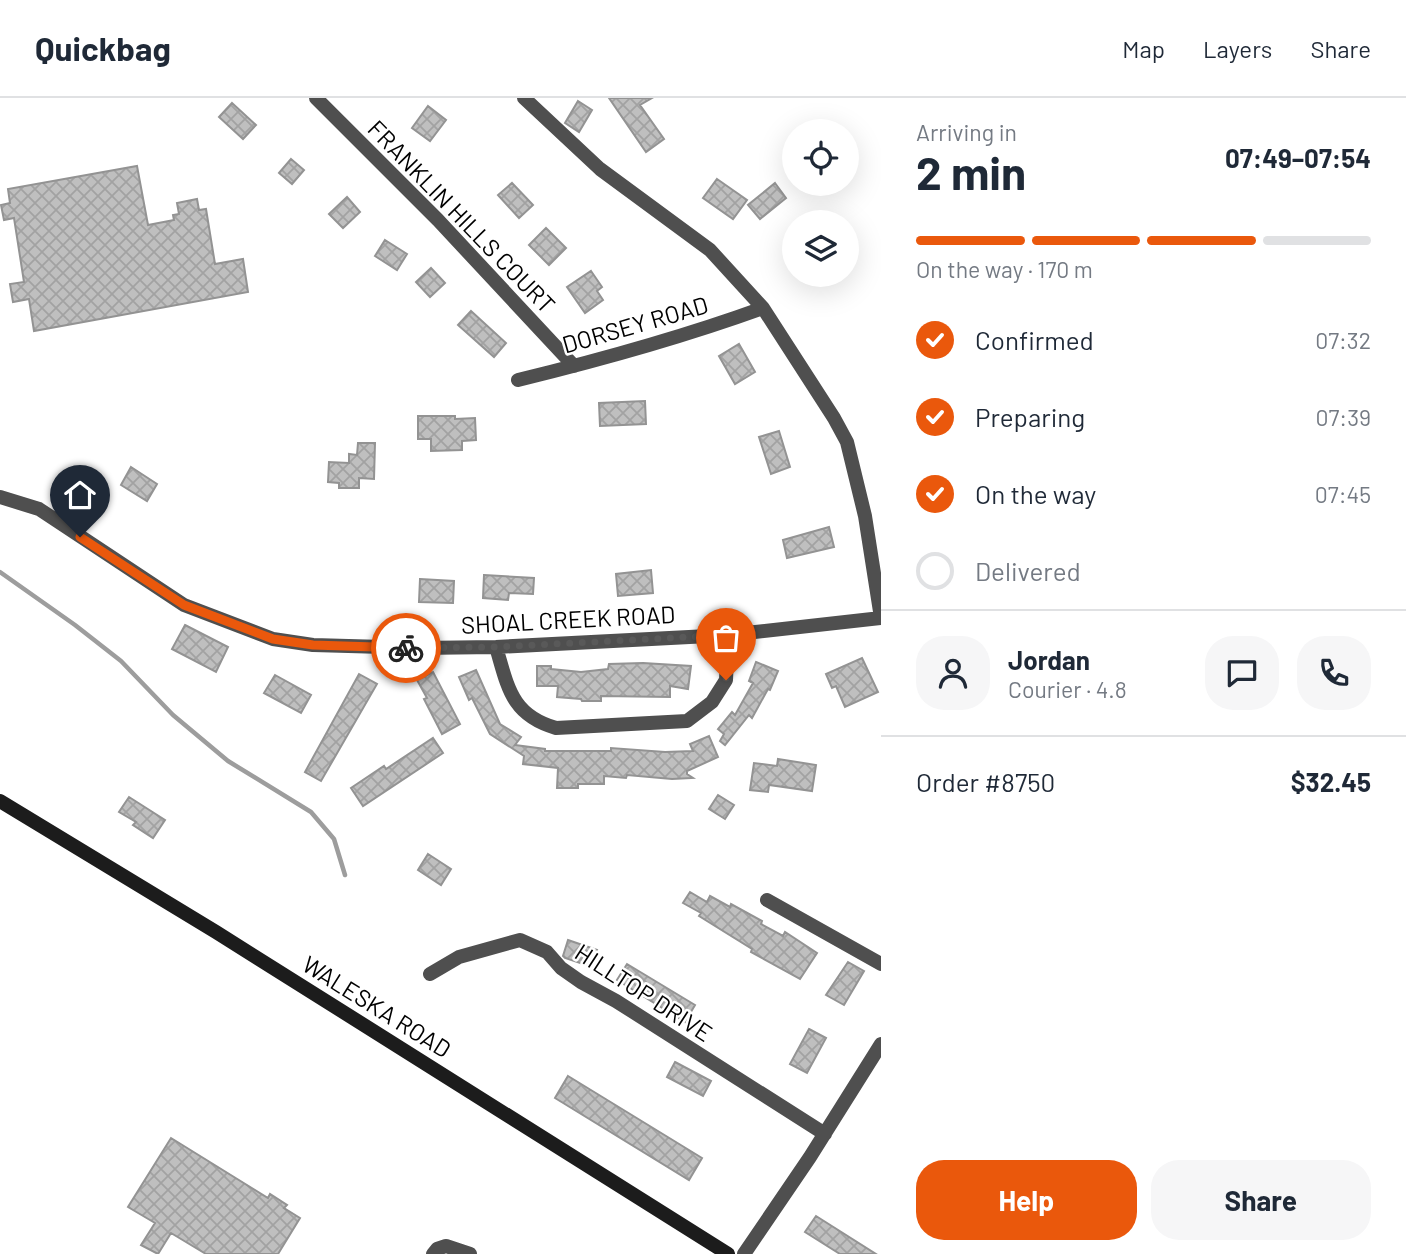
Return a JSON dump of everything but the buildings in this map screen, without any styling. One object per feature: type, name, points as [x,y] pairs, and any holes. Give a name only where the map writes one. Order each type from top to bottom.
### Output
[{"type":"main road","name":"WALESKA ROAD","points":[[0,801],[227,939],[728,1254]]},
{"type":"street","name":"FRANKLIN HILLS COURT","points":[[316,98],[438,220],[574,366]]},
{"type":"street","points":[[524,98],[600,169],[710,250],[763,308],[847,442],[865,516],[881,618]]},
{"type":"street","name":"DORSEY ROAD","points":[[518,380],[718,324],[763,308]]},
{"type":"street","name":"SHOAL CREEK ROAD","points":[[0,497],[39,509],[184,605],[273,639],[313,645],[496,647],[728,635],[881,618]]},
{"type":"street","points":[[496,647],[511,697],[520,709],[537,722],[556,727],[687,721],[712,702],[726,680],[728,635]]},
{"type":"street","points":[[767,900],[881,964]]},
{"type":"street","name":"HILLTOP DRIVE","points":[[430,974],[458,957],[520,940],[547,952],[561,968],[581,982],[616,1001],[825,1133]]},
{"type":"street","points":[[744,1254],[881,1044]]},
{"type":"street","points":[[433,1254],[446,1246],[470,1254]]},
{"type":"waterway","points":[[0,572],[121,661],[173,715],[228,761],[311,812],[334,839],[345,875]]},
{"type":"way so far","points":[[406,648],[496,647],[728,635],[726,680]]},
{"type":"route","points":[[80,537],[184,605],[273,639],[313,645],[406,648]]}]
